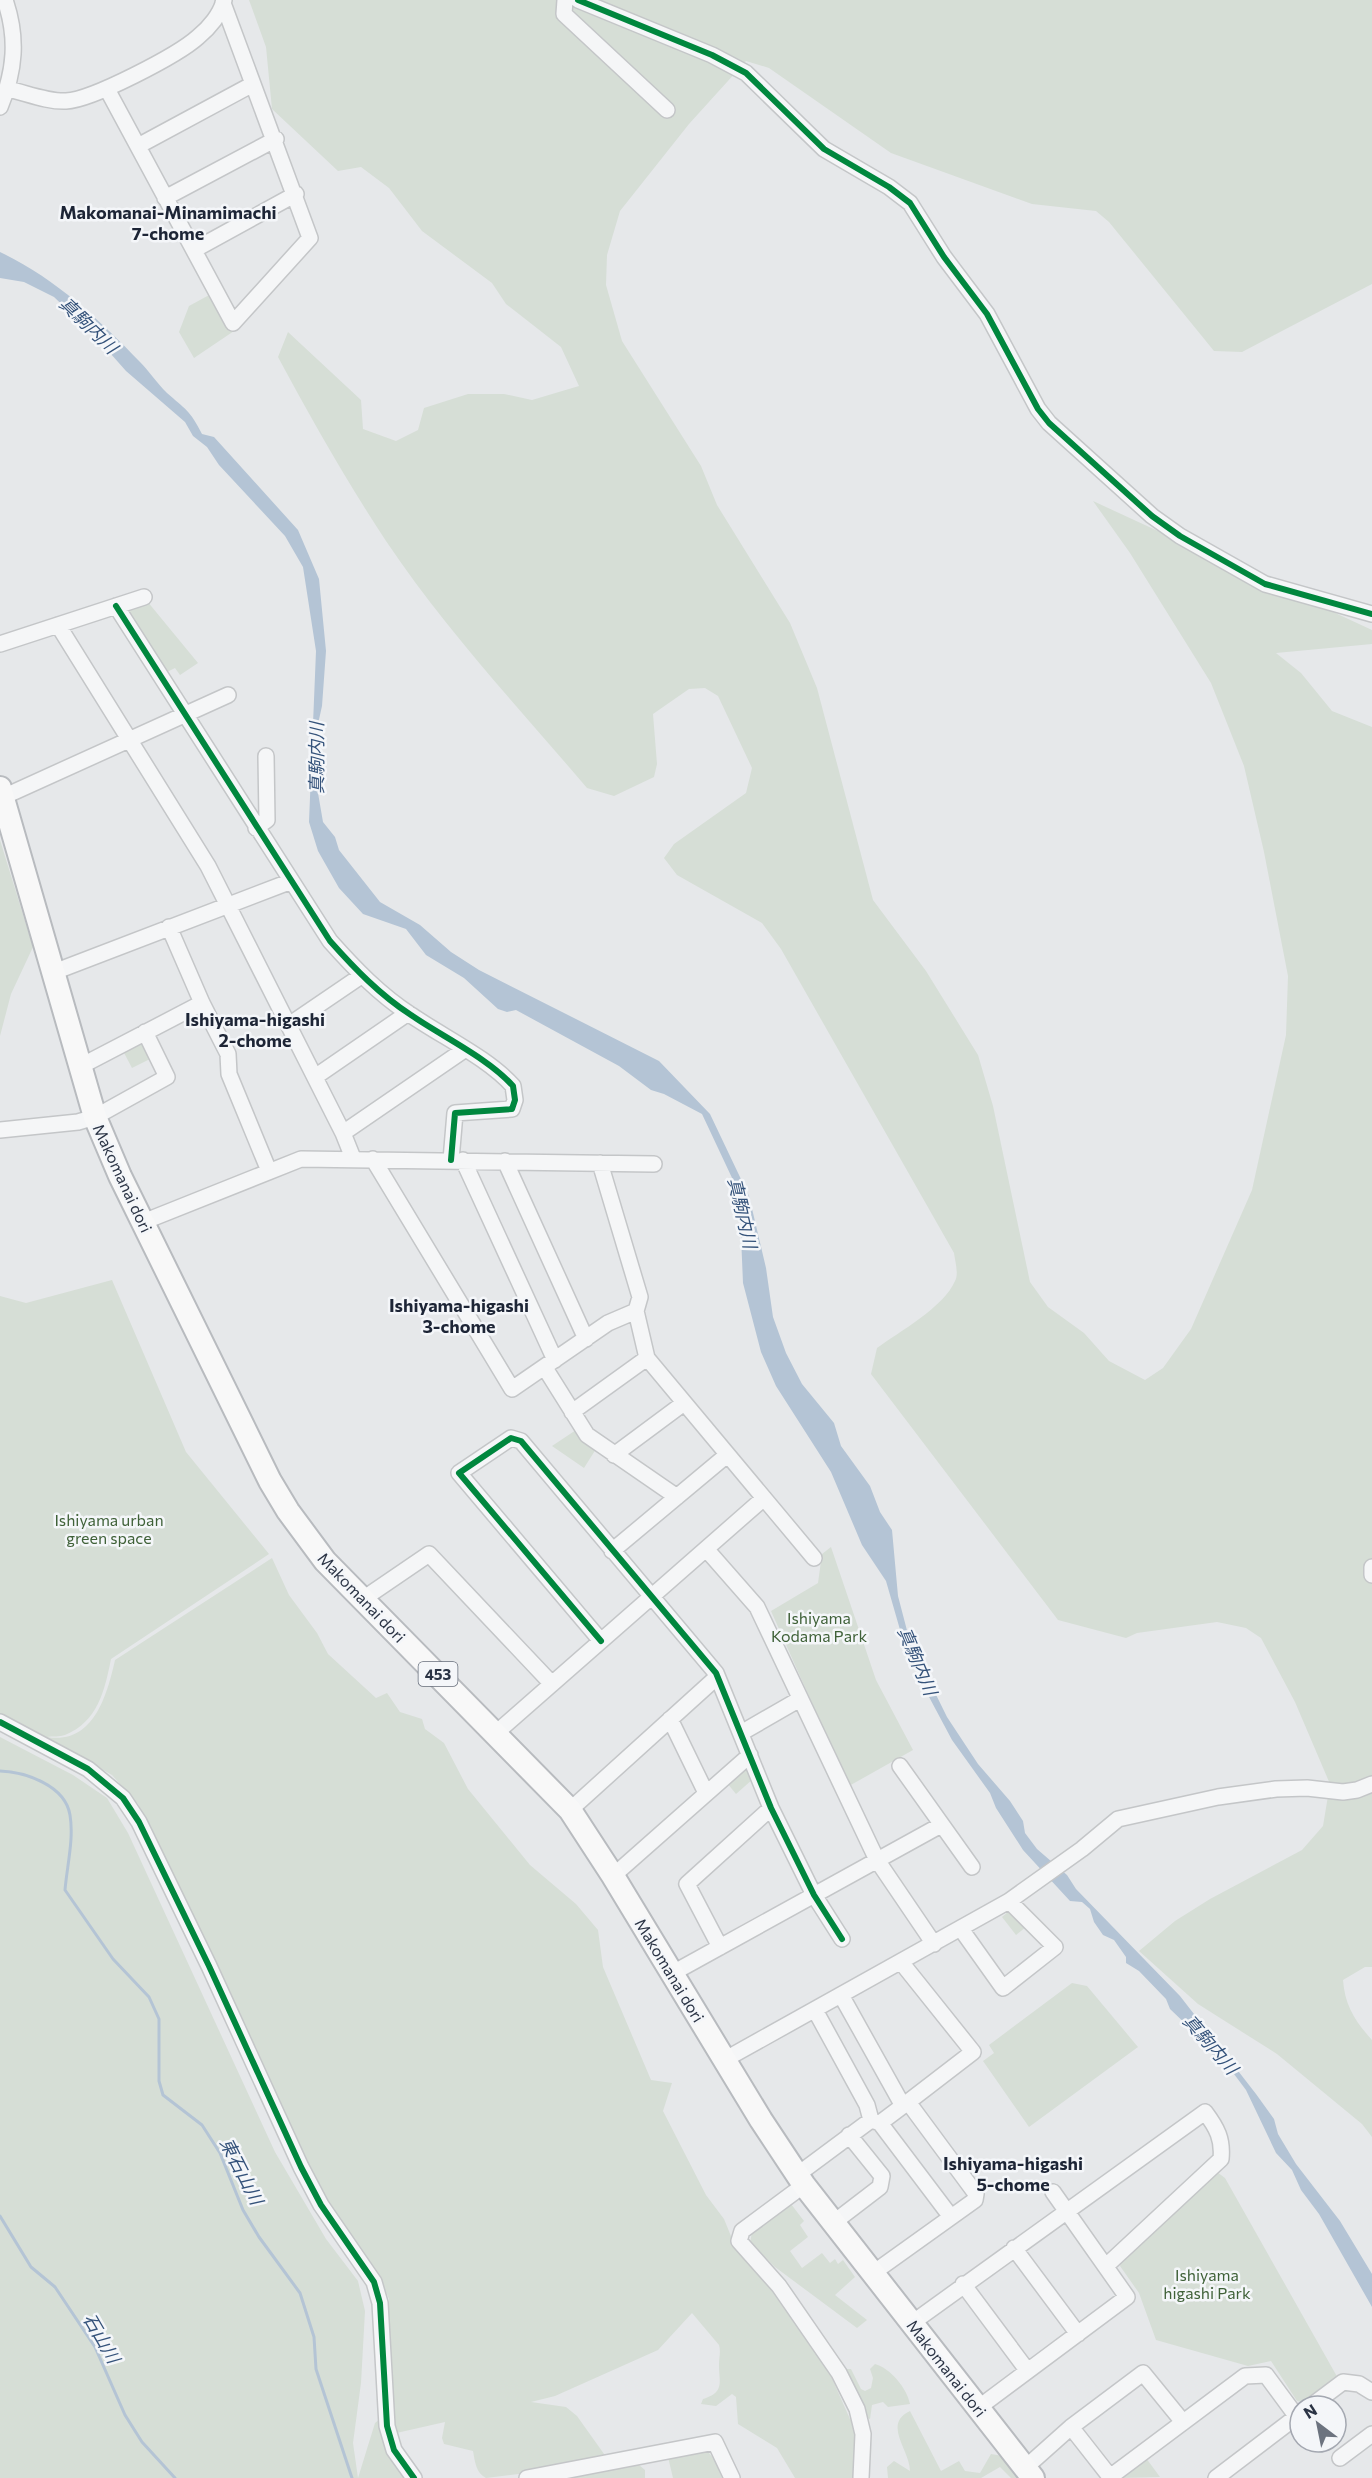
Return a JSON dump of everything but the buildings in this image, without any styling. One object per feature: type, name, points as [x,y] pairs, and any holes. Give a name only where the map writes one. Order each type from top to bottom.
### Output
[{"type":"highway","name":"Makomanai dori","points":[[1,793],[95,1117],[143,1222],[270,1481],[288,1511],[325,1561],[570,1810],[801,2180],[1029,2473]]},
{"type":"street","points":[[0,107],[14,67],[14,38],[5,0]]},
{"type":"street","points":[[565,0],[564,14],[666,110]]},
{"type":"street","points":[[578,0],[712,55],[746,73],[824,149],[889,187],[910,203],[944,257],[987,314],[1022,383],[1044,416],[1152,516],[1180,536],[1264,584],[1372,614]]},
{"type":"street","points":[[8,89],[65,101],[87,98],[196,40],[208,28],[224,2]]},
{"type":"street","points":[[107,89],[233,323],[310,238],[276,139],[224,2]]},
{"type":"street","points":[[0,10],[8,89]]},
{"type":"street","points":[[138,146],[254,84]]},
{"type":"street","points":[[165,198],[276,139]]},
{"type":"street","points":[[194,250],[296,194]]},
{"type":"street","points":[[0,644],[144,597]]},
{"type":"street","points":[[117,606],[289,882],[330,941],[362,976],[408,1013],[513,1086],[515,1100],[512,1109],[455,1113],[457,1160],[572,1412],[587,1435],[676,1497]]},
{"type":"street","points":[[58,625],[208,866],[343,1133],[352,1158]]},
{"type":"street","points":[[1,793],[228,695]]},
{"type":"street","points":[[256,828],[267,820],[266,756]]},
{"type":"street","points":[[54,972],[289,882]]},
{"type":"street","points":[[169,927],[202,1003],[228,1054],[229,1074],[269,1171]]},
{"type":"street","points":[[289,1025],[362,976]]},
{"type":"street","points":[[81,1066],[202,1003]]},
{"type":"street","points":[[315,1077],[408,1013]]},
{"type":"street","points":[[0,1130],[78,1122],[95,1117],[167,1077],[145,1032]]},
{"type":"street","points":[[343,1133],[464,1050]]},
{"type":"street","points":[[143,1222],[301,1159],[654,1164]]},
{"type":"street","points":[[373,1159],[512,1389],[608,1323],[636,1311]]},
{"type":"street","points":[[505,1161],[586,1339]]},
{"type":"street","points":[[600,1163],[640,1297],[636,1311],[647,1358],[726,1455],[814,1557]]},
{"type":"street","points":[[572,1412],[647,1358]]},
{"type":"street","points":[[614,1455],[684,1402]]},
{"type":"street","points":[[601,1641],[459,1473],[511,1438],[521,1442],[651,1598],[717,1673],[771,1808],[814,1895],[842,1939]]},
{"type":"street","points":[[612,1551],[726,1455]]},
{"type":"street","points":[[496,1733],[707,1551],[764,1498]]},
{"type":"street","points":[[707,1551],[757,1607],[877,1860],[934,1944]]},
{"type":"street","points":[[363,1599],[429,1554],[552,1684]]},
{"type":"street","points":[[1372,1567],[1372,1575]]},
{"type":"street","points":[[570,1810],[717,1677]]},
{"type":"street","points":[[741,1733],[800,1699]]},
{"type":"street","points":[[670,1719],[706,1793]]},
{"type":"street","points":[[0,1722],[88,1769],[123,1798],[139,1822],[321,2205],[375,2282],[380,2303],[387,2426],[394,2451],[414,2478]]},
{"type":"street","points":[[613,1876],[750,1755]]},
{"type":"street","points":[[900,1766],[972,1867]]},
{"type":"street","points":[[724,2060],[1013,1898],[1078,1851],[1109,1825],[1140,1812],[1276,1789],[1343,1792],[1358,1790],[1372,1784]]},
{"type":"street","points":[[720,1947],[687,1884],[771,1808]]},
{"type":"street","points":[[671,1974],[941,1825]]},
{"type":"street","points":[[961,1929],[1003,1988],[1055,1947],[1013,1898]]},
{"type":"street","points":[[861,2478],[863,2434],[858,2409],[839,2373],[779,2286],[739,2241],[742,2231],[849,2135],[905,2104],[973,2052],[901,1962]]},
{"type":"street","points":[[841,1995],[905,2104],[974,2188],[975,2200],[873,2273]]},
{"type":"street","points":[[815,2010],[875,2121],[951,2217]]},
{"type":"street","points":[[912,2323],[963,2284],[1205,2112],[1217,2128],[1222,2143],[1221,2159],[1106,2266]]},
{"type":"street","points":[[833,2223],[880,2187],[882,2176],[849,2135]]},
{"type":"street","points":[[978,2408],[1127,2297],[1053,2192]]},
{"type":"street","points":[[1014,2248],[1078,2334]]},
{"type":"street","points":[[963,2284],[1027,2370]]},
{"type":"street","points":[[1029,2473],[1071,2427],[1143,2373],[1183,2422]]},
{"type":"street","points":[[1071,2427],[1111,2478],[1245,2376],[1266,2375],[1288,2402]]},
{"type":"street","points":[[1327,2394],[1343,2382],[1359,2384],[1372,2392]]},
{"type":"street","points":[[1216,2478],[1288,2423]]},
{"type":"street","points":[[1340,2458],[1372,2434]]},
{"type":"street","points":[[527,2478],[715,2442],[732,2478]]},
{"type":"green space","points":[[249,0],[1372,0],[1372,284],[1242,352],[1214,351],[1109,222],[1096,211],[1032,204],[891,153],[769,68],[746,61],[689,124],[620,211],[607,255],[606,285],[622,341],[701,466],[717,505],[790,623],[817,688],[873,900],[926,971],[978,1055],[993,1106],[1030,1282],[1048,1307],[1084,1333],[1109,1361],[1145,1380],[1163,1368],[1191,1329],[1252,1190],[1286,1035],[1288,976],[1264,852],[1244,766],[1211,683],[1130,553],[1093,501],[1372,630],[1372,644],[1276,653],[1301,673],[1332,711],[1372,727],[1372,1967],[1365,1967],[1343,1980],[1346,1998],[1352,2013],[1372,2040],[1372,2137],[1362,2124],[1277,2054],[1198,2004],[1139,1951],[1175,1921],[1210,1899],[1302,1850],[1323,1826],[1330,1784],[1295,1702],[1261,1638],[1246,1628],[1217,1622],[1137,1633],[1126,1638],[1058,1620],[871,1374],[877,1348],[920,1318],[949,1291],[957,1275],[954,1253],[781,949],[762,923],[677,875],[664,858],[674,844],[746,793],[752,768],[718,696],[705,688],[689,689],[653,714],[657,764],[654,777],[614,796],[587,788],[483,668],[409,574],[344,473],[278,357],[288,332],[361,400],[363,429],[396,441],[418,430],[424,408],[468,394],[504,394],[532,400],[579,386],[561,347],[506,304],[492,283],[422,231],[389,188],[361,167],[338,171],[272,109],[266,47]]},
{"type":"green space","points":[[211,294],[234,331],[194,358],[179,332],[189,306]]},
{"type":"green space","points":[[147,601],[198,663],[180,675],[175,668],[167,672],[127,610]]},
{"type":"green space","points":[[0,840],[33,947],[11,994],[0,1036]]},
{"type":"green space","points":[[141,1040],[150,1059],[132,1068],[122,1049]]},
{"type":"green space","name":"Ishiyama urban green space","points":[[112,1280],[186,1452],[269,1554],[111,1659],[103,1693],[85,1722],[63,1736],[47,1737],[63,1737],[87,1726],[102,1702],[115,1660],[272,1558],[289,1595],[317,1633],[328,1654],[376,1698],[387,1693],[400,1712],[422,1719],[425,1729],[444,1743],[468,1789],[530,1865],[576,1904],[598,1930],[603,1967],[651,2080],[672,2083],[663,2111],[706,2195],[724,2219],[733,2241],[770,2286],[830,2374],[850,2419],[856,2424],[855,2478],[795,2478],[777,2448],[738,2424],[736,2397],[732,2394],[716,2406],[701,2404],[703,2399],[718,2390],[720,2350],[719,2345],[692,2313],[658,2350],[555,2396],[531,2402],[566,2407],[577,2416],[614,2468],[639,2465],[645,2470],[645,2478],[528,2478],[527,2473],[486,2478],[478,2470],[473,2451],[444,2444],[442,2438],[445,2422],[392,2434],[389,2422],[389,2299],[380,2278],[338,2219],[314,2174],[138,1804],[112,1775],[46,1737],[46,1736],[40,1736],[0,1715],[0,1296],[26,1303]]},
{"type":"green space","points":[[576,1430],[596,1449],[584,1468],[552,1446]]},
{"type":"green space","name":"Ishiyama Kodama Park","points":[[831,1547],[876,1680],[913,1750],[849,1786],[771,1611],[818,1583],[822,1554]]},
{"type":"green space","points":[[0,1737],[73,1775],[107,1798],[128,1833],[275,2152],[326,2239],[358,2281],[365,2311],[361,2383],[353,2443],[358,2478],[0,2478]]},
{"type":"green space","points":[[747,1765],[753,1779],[736,1794],[727,1783]]},
{"type":"green space","points":[[1008,1912],[1016,1915],[1026,1927],[1016,1935],[1002,1917]]},
{"type":"green space","points":[[1072,1983],[1087,1986],[1138,2047],[1029,2127],[983,2061],[994,2053],[989,2045]]},
{"type":"green space","name":"Ishiyama higashi Park","points":[[1217,2172],[1225,2178],[1339,2380],[1319,2394],[1292,2394],[1271,2361],[1248,2366],[1156,2340],[1139,2293],[1120,2266],[1121,2261]]},
{"type":"green space","points":[[791,2204],[804,2221],[800,2225],[808,2237],[790,2251],[802,2268],[822,2253],[830,2263],[835,2259],[838,2264],[843,2260],[855,2277],[835,2295],[867,2320],[857,2328],[775,2267],[750,2243],[752,2232]]},
{"type":"green space","points":[[875,2364],[881,2366],[897,2380],[910,2404],[888,2407],[883,2402],[872,2405],[870,2419],[863,2416],[846,2369],[851,2369],[861,2389],[865,2391],[871,2388],[873,2378],[870,2369]]},
{"type":"green space","points":[[910,2411],[941,2471],[959,2461],[965,2471],[980,2473],[991,2454],[1003,2456],[1019,2478],[1011,2478],[1000,2467],[981,2478],[888,2478],[887,2467],[894,2461],[910,2471],[898,2423],[902,2416]]},
{"type":"green space","points":[[380,2419],[408,2478],[358,2478],[375,2423]]},
{"type":"green space","points":[[689,2452],[708,2452],[715,2460],[722,2478],[673,2478],[668,2457]]},
{"type":"green space","points":[[1146,2458],[1160,2477],[1122,2478],[1122,2477]]},
{"type":"water","name":"真駒内川","points":[[0,252],[57,286],[108,330],[167,393],[187,410],[202,434],[214,437],[298,530],[319,579],[326,651],[322,706],[316,733],[318,793],[323,822],[335,837],[339,850],[380,902],[420,925],[451,952],[479,970],[659,1061],[710,1114],[749,1196],[766,1268],[773,1317],[786,1353],[802,1384],[834,1423],[841,1446],[870,1486],[880,1512],[892,1530],[898,1596],[910,1642],[947,1717],[978,1764],[1010,1801],[1023,1821],[1025,1833],[1037,1849],[1067,1875],[1076,1889],[1180,1996],[1256,2094],[1274,2119],[1278,2134],[1296,2164],[1340,2221],[1372,2274],[1372,2307],[1319,2214],[1301,2190],[1292,2170],[1276,2153],[1246,2090],[1231,2070],[1201,2045],[1192,2030],[1170,2009],[1166,1999],[1139,1971],[1126,1963],[1126,1957],[1114,1940],[1103,1935],[1094,1922],[1090,1909],[1082,1902],[1070,1901],[1023,1850],[996,1808],[990,1793],[952,1740],[928,1695],[920,1673],[909,1661],[886,1581],[862,1545],[831,1472],[776,1386],[761,1352],[743,1283],[740,1212],[733,1180],[702,1114],[664,1094],[651,1090],[619,1066],[516,1010],[507,1012],[498,1009],[464,978],[426,955],[406,929],[363,914],[339,888],[318,851],[309,822],[316,651],[303,567],[285,536],[219,465],[207,447],[193,436],[185,422],[126,371],[95,336],[54,297],[24,282],[0,278]]},
{"type":"waterway","name":"東石山川","points":[[0,1771],[21,1774],[42,1782],[52,1788],[67,1805],[71,1833],[65,1890],[113,1959],[149,1997],[159,2019],[159,2081],[163,2095],[202,2125],[220,2153],[243,2210],[259,2237],[300,2293],[314,2337],[316,2369],[352,2478]]},
{"type":"waterway","name":"石山川","points":[[0,2216],[31,2267],[55,2287],[95,2347],[125,2415],[142,2442],[175,2478]]},
{"type":"cycle path","points":[[578,0],[712,55],[746,73],[824,149],[889,187],[910,203],[944,257],[987,314],[1038,409],[1049,423],[1152,516],[1180,536],[1265,584],[1372,614]]},
{"type":"cycle path","points":[[116,606],[330,941],[389,999],[491,1066],[513,1086],[515,1100],[512,1109],[455,1113],[451,1160]]},
{"type":"cycle path","points":[[601,1641],[459,1473],[511,1438],[521,1441],[716,1673],[771,1808],[814,1895],[842,1939]]},
{"type":"cycle path","points":[[0,1722],[88,1769],[123,1798],[139,1822],[209,1966],[301,2167],[321,2205],[374,2282],[380,2303],[387,2426],[394,2450],[414,2478]]},
{"type":"district","name":"Makomanai-Minamimachi 7-chome","points":[[168,222]]},
{"type":"district","name":"Ishiyama-higashi 2-chome","points":[[255,1029]]},
{"type":"district","name":"Ishiyama-higashi 3-chome","points":[[459,1315]]},
{"type":"district","name":"Ishiyama-higashi 5-chome","points":[[1013,2173]]}]
